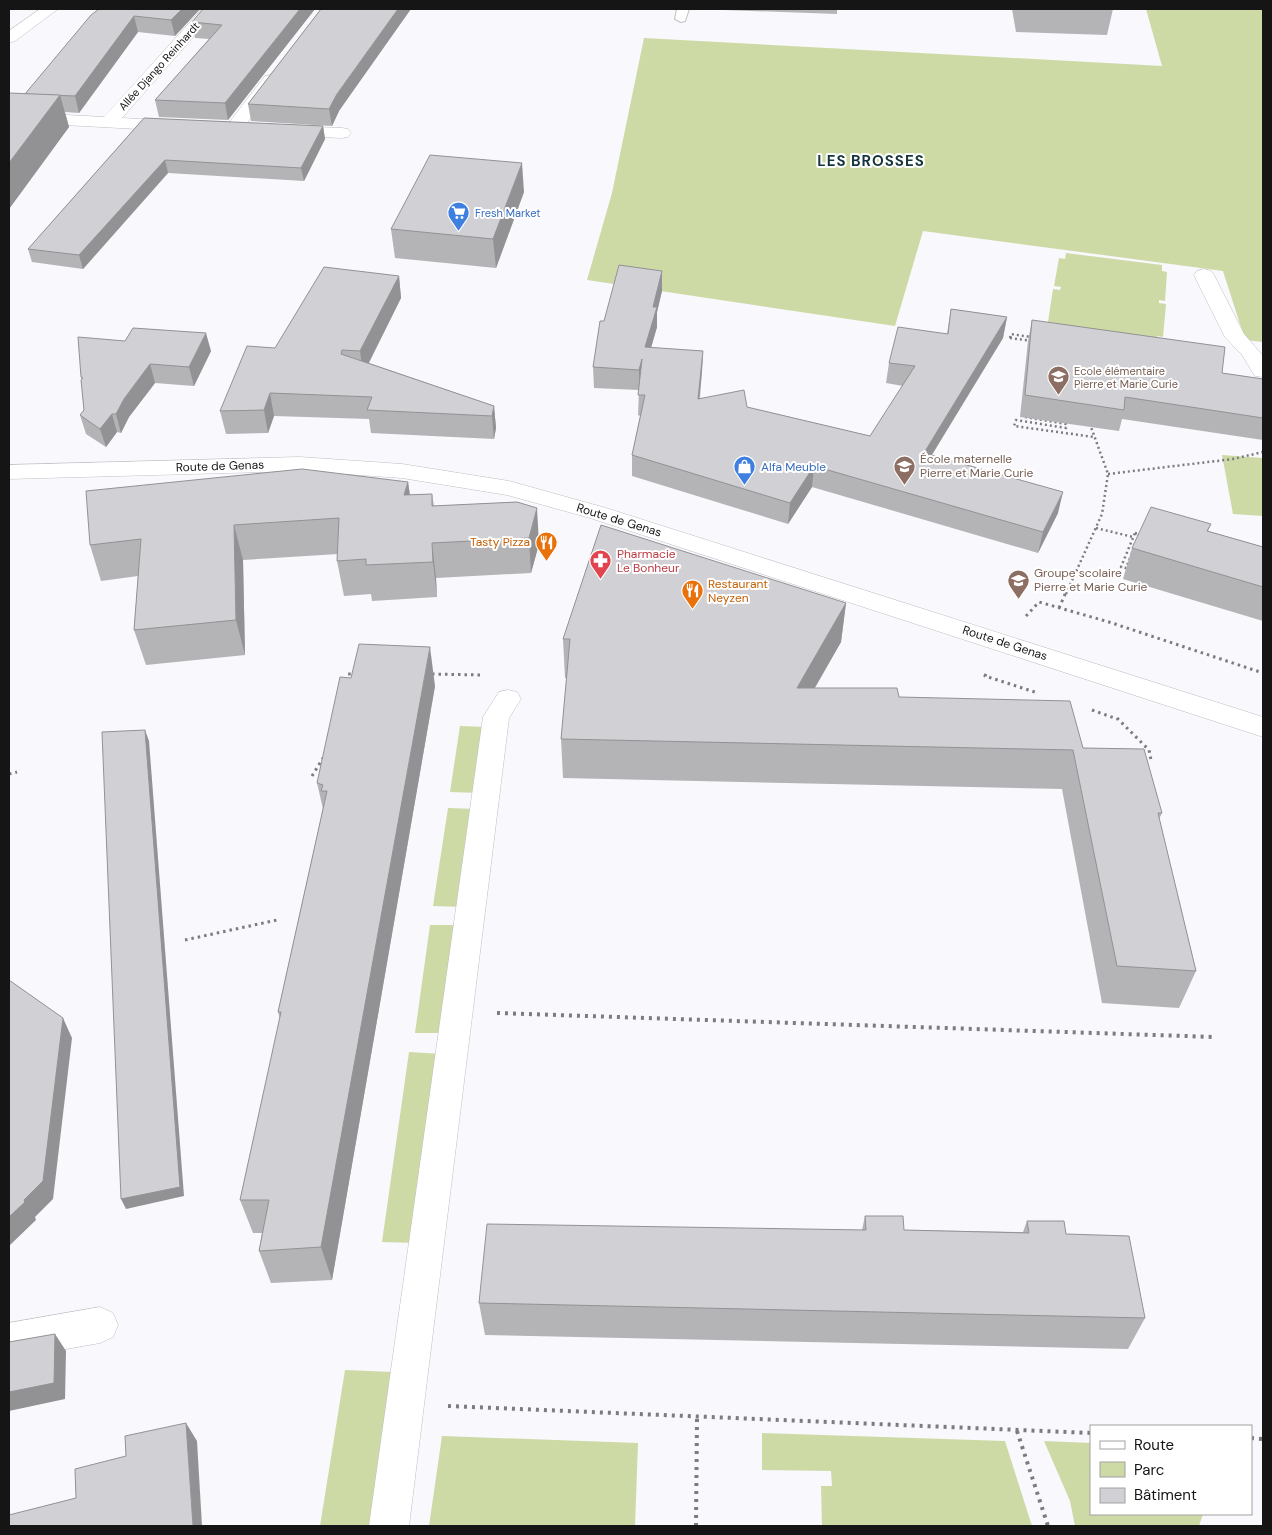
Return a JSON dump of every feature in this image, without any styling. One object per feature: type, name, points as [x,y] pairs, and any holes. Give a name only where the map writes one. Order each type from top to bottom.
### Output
[{"type":"street","points":[[9,38],[50,9]]},
{"type":"street","name":"Allée Django Reinhardt","points":[[108,123],[210,9]]},
{"type":"street","points":[[234,128],[280,69]]},
{"type":"street","points":[[9,117],[195,127]]},
{"type":"street","points":[[215,128],[254,129]]},
{"type":"street","points":[[273,130],[342,133]]},
{"type":"street","points":[[1204,274],[1235,337],[1249,351],[1263,371]]},
{"type":"street","name":"Route de Genas","points":[[9,472],[300,464],[402,471],[509,488],[616,519],[1263,728]]},
{"type":"street","points":[[389,1526],[459,1012],[496,717],[508,699]]},
{"type":"street","points":[[9,1341],[100,1325]]},
{"type":"path","points":[[1038,342],[1010,338],[1011,334],[1039,338]]},
{"type":"path","points":[[1025,417],[1066,424],[1066,428],[1016,420],[1014,426],[1094,438]]},
{"type":"path","points":[[1059,608],[1102,514],[1108,474],[1091,427]]},
{"type":"path","points":[[1108,474],[1233,459],[1263,452]]},
{"type":"path","points":[[1096,528],[1134,537]]},
{"type":"path","points":[[1135,533],[1139,534],[1126,568],[1121,567],[1130,544],[1134,537],[1135,533]]},
{"type":"path","points":[[1039,602],[1263,673]]},
{"type":"path","points":[[346,682],[348,674],[358,674]]},
{"type":"path","points":[[425,674],[486,675]]},
{"type":"path","points":[[985,676],[1047,696]]},
{"type":"path","points":[[1091,710],[1117,719]]},
{"type":"path","points":[[312,776],[326,753]]},
{"type":"path","points":[[9,774],[17,772]]},
{"type":"path","points":[[185,940],[277,920]]},
{"type":"path","points":[[459,1012],[1214,1037]]},
{"type":"path","points":[[405,1404],[1090,1433]]},
{"type":"path","points":[[696,1526],[697,1417]]},
{"type":"path","points":[[1017,1431],[1048,1526]]},
{"type":"green space","points":[[1146,9],[1263,9],[1263,342],[1245,340],[1223,271],[923,231],[895,326],[587,280],[612,193],[644,38],[1162,66]]},
{"type":"green space","points":[[1066,253],[1162,265],[1162,271],[1167,272],[1165,301],[1159,300],[1159,303],[1166,304],[1163,337],[1157,336],[1156,340],[1055,326],[1055,323],[1048,322],[1053,289],[1060,290],[1061,287],[1054,286],[1059,258],[1065,259]]},
{"type":"green space","points":[[1222,455],[1263,458],[1263,516],[1233,514]]},
{"type":"green space","points":[[460,726],[487,727],[479,793],[450,792]]},
{"type":"green space","points":[[448,808],[476,809],[463,907],[433,906]]},
{"type":"green space","points":[[430,925],[461,925],[447,1033],[415,1033]]},
{"type":"green space","points":[[409,1052],[442,1054],[416,1243],[382,1242]]},
{"type":"green space","points":[[345,1370],[393,1372],[372,1526],[320,1526]]},
{"type":"green space","points":[[762,1433],[1005,1441],[1032,1526],[822,1526],[821,1486],[832,1486],[831,1471],[762,1470]]},
{"type":"green space","points":[[442,1436],[638,1443],[635,1526],[429,1526]]},
{"type":"green space","points":[[1044,1441],[1090,1443],[1090,1515],[1203,1515],[1199,1526],[1075,1526],[1070,1501]]},
{"type":"building","points":[[99,9],[182,9],[171,20],[134,16],[75,96],[25,94],[91,15]]},
{"type":"building","points":[[203,9],[300,9],[225,103],[155,100],[222,25],[192,22]]},
{"type":"building","points":[[321,9],[398,9],[337,94],[329,109],[248,104]]},
{"type":"building","points":[[9,93],[60,95],[9,163]]},
{"type":"building","points":[[144,118],[323,126],[301,168],[165,160],[79,255],[28,249]]},
{"type":"building","points":[[430,155],[522,163],[493,239],[391,229]]},
{"type":"building","points":[[619,265],[662,271],[653,307],[657,307],[645,347],[703,351],[698,399],[744,390],[747,407],[870,436],[915,366],[889,363],[898,327],[948,334],[951,309],[1007,317],[924,453],[1063,492],[1043,532],[814,466],[790,503],[632,455],[645,395],[638,395],[642,359],[639,370],[593,367],[600,321],[604,321]]},
{"type":"building","points":[[324,267],[399,276],[360,351],[342,350],[341,354],[494,406],[492,416],[367,410],[372,397],[270,393],[264,410],[220,411],[247,346],[275,348]]},
{"type":"building","points":[[1032,320],[1225,347],[1222,373],[1263,379],[1263,418],[1125,397],[1124,410],[1025,395]]},
{"type":"building","points":[[133,328],[206,333],[189,367],[150,364],[124,399],[116,414],[112,414],[100,429],[80,415],[84,410],[81,380],[83,378],[81,377],[78,337],[125,341]]},
{"type":"building","points":[[302,469],[408,482],[404,495],[432,494],[432,506],[517,502],[537,508],[529,538],[432,543],[433,562],[366,565],[366,559],[337,561],[339,518],[234,525],[236,620],[134,630],[141,539],[90,545],[86,491]]},
{"type":"building","points":[[1151,507],[1211,524],[1207,531],[1263,547],[1263,587],[1132,548]]},
{"type":"building","points":[[601,525],[846,603],[797,688],[897,688],[899,697],[1070,701],[1083,748],[1144,749],[1162,813],[1158,813],[1196,971],[1117,966],[1073,750],[561,739],[570,639],[563,639]]},
{"type":"building","points":[[359,644],[430,647],[321,1247],[259,1251],[269,1200],[240,1200],[281,1012],[278,1012],[327,791],[321,791],[323,785],[317,783],[340,677],[351,678]]},
{"type":"building","points":[[145,730],[180,1187],[121,1199],[102,732]]},
{"type":"building","points":[[9,980],[63,1018],[43,1181],[9,1217]]},
{"type":"building","points":[[865,1216],[903,1216],[904,1230],[1029,1233],[1027,1221],[1064,1221],[1066,1234],[1129,1236],[1145,1318],[479,1303],[487,1224],[866,1230]]},
{"type":"building","points":[[55,1334],[54,1383],[9,1392],[9,1342]]},
{"type":"building","points":[[186,1423],[193,1526],[9,1526],[9,1515],[76,1498],[75,1469],[126,1456],[125,1436]]},
{"type":"place","name":"Fresh Market","points":[[459,232]]},
{"type":"place","name":"Ecole élémentaire Pierre et Marie Curie","points":[[1058,396]]},
{"type":"place","name":"École maternelle Pierre et Marie Curie","points":[[904,485]]},
{"type":"place","name":"Alfa Meuble","points":[[745,486]]},
{"type":"place","name":"Tasty Pizza","points":[[546,561]]},
{"type":"place","name":"Pharmacie Le Bonheur","points":[[601,580]]},
{"type":"place","name":"Groupe scolaire Pierre et Marie Curie","points":[[1018,599]]},
{"type":"place","name":"Restaurant Neyzen","points":[[692,610]]},
{"type":"district","name":"LES BROSSES","points":[[871,161]]}]
